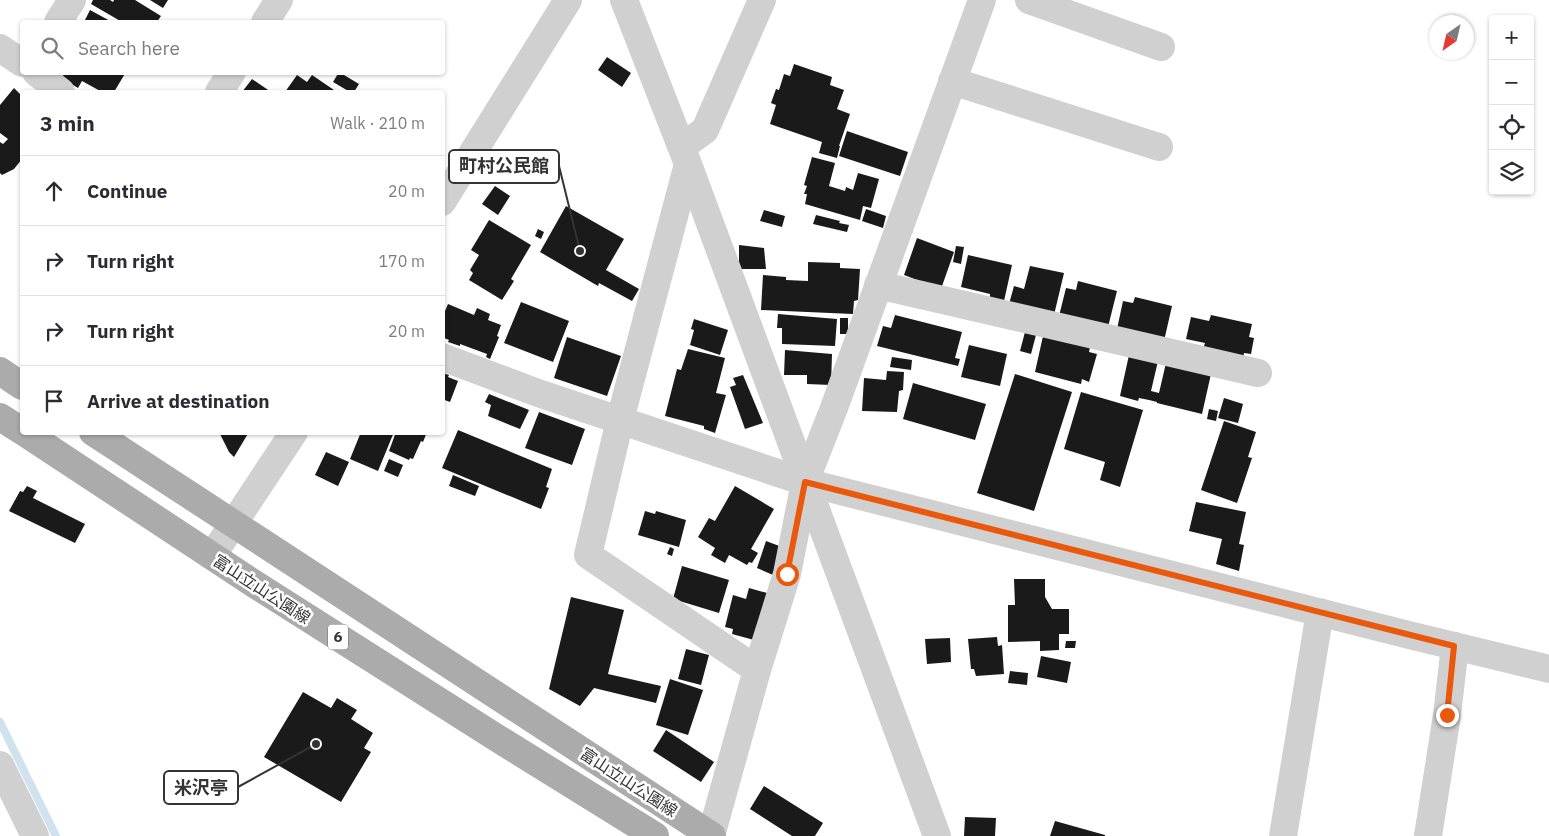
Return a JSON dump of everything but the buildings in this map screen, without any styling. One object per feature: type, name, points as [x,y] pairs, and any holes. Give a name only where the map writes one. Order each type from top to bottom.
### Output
[{"type":"main road","points":[[0,371],[20,385]]},
{"type":"main road","name":"富山立山公園線","points":[[0,417],[20,430]]},
{"type":"main road","name":"富山立山公園線","points":[[28,435],[496,738],[655,836]]},
{"type":"main road","name":"富山立山公園線","points":[[98,435],[711,836]]},
{"type":"street","points":[[59,20],[72,0]]},
{"type":"street","points":[[266,20],[279,0]]},
{"type":"street","points":[[445,197],[568,0]]},
{"type":"street","points":[[624,0],[684,154],[937,836]]},
{"type":"street","points":[[757,670],[588,555],[684,154],[690,140],[705,130],[762,0]]},
{"type":"street","points":[[711,836],[757,670],[787,574],[805,482],[834,408],[982,0]]},
{"type":"street","points":[[1029,0],[1161,47]]},
{"type":"street","points":[[0,48],[20,62]]},
{"type":"street","points":[[40,75],[58,90]]},
{"type":"street","points":[[220,90],[230,75]]},
{"type":"street","points":[[952,80],[1159,148]]},
{"type":"street","points":[[878,284],[1258,373]]},
{"type":"street","points":[[445,358],[538,393],[805,482],[1549,669]]},
{"type":"street","points":[[212,556],[292,435]]},
{"type":"street","points":[[1283,836],[1320,612]]},
{"type":"street","points":[[1428,836],[1447,715],[1454,646]]},
{"type":"street","points":[[0,765],[35,836]]},
{"type":"waterway","points":[[0,722],[56,836]]},
{"type":"place","name":"町村公民館","points":[[580,251]]},
{"type":"place","name":"米沢亭","points":[[316,744]]},
{"type":"route","points":[[787,574],[805,482],[1454,646],[1447,715]]}]
